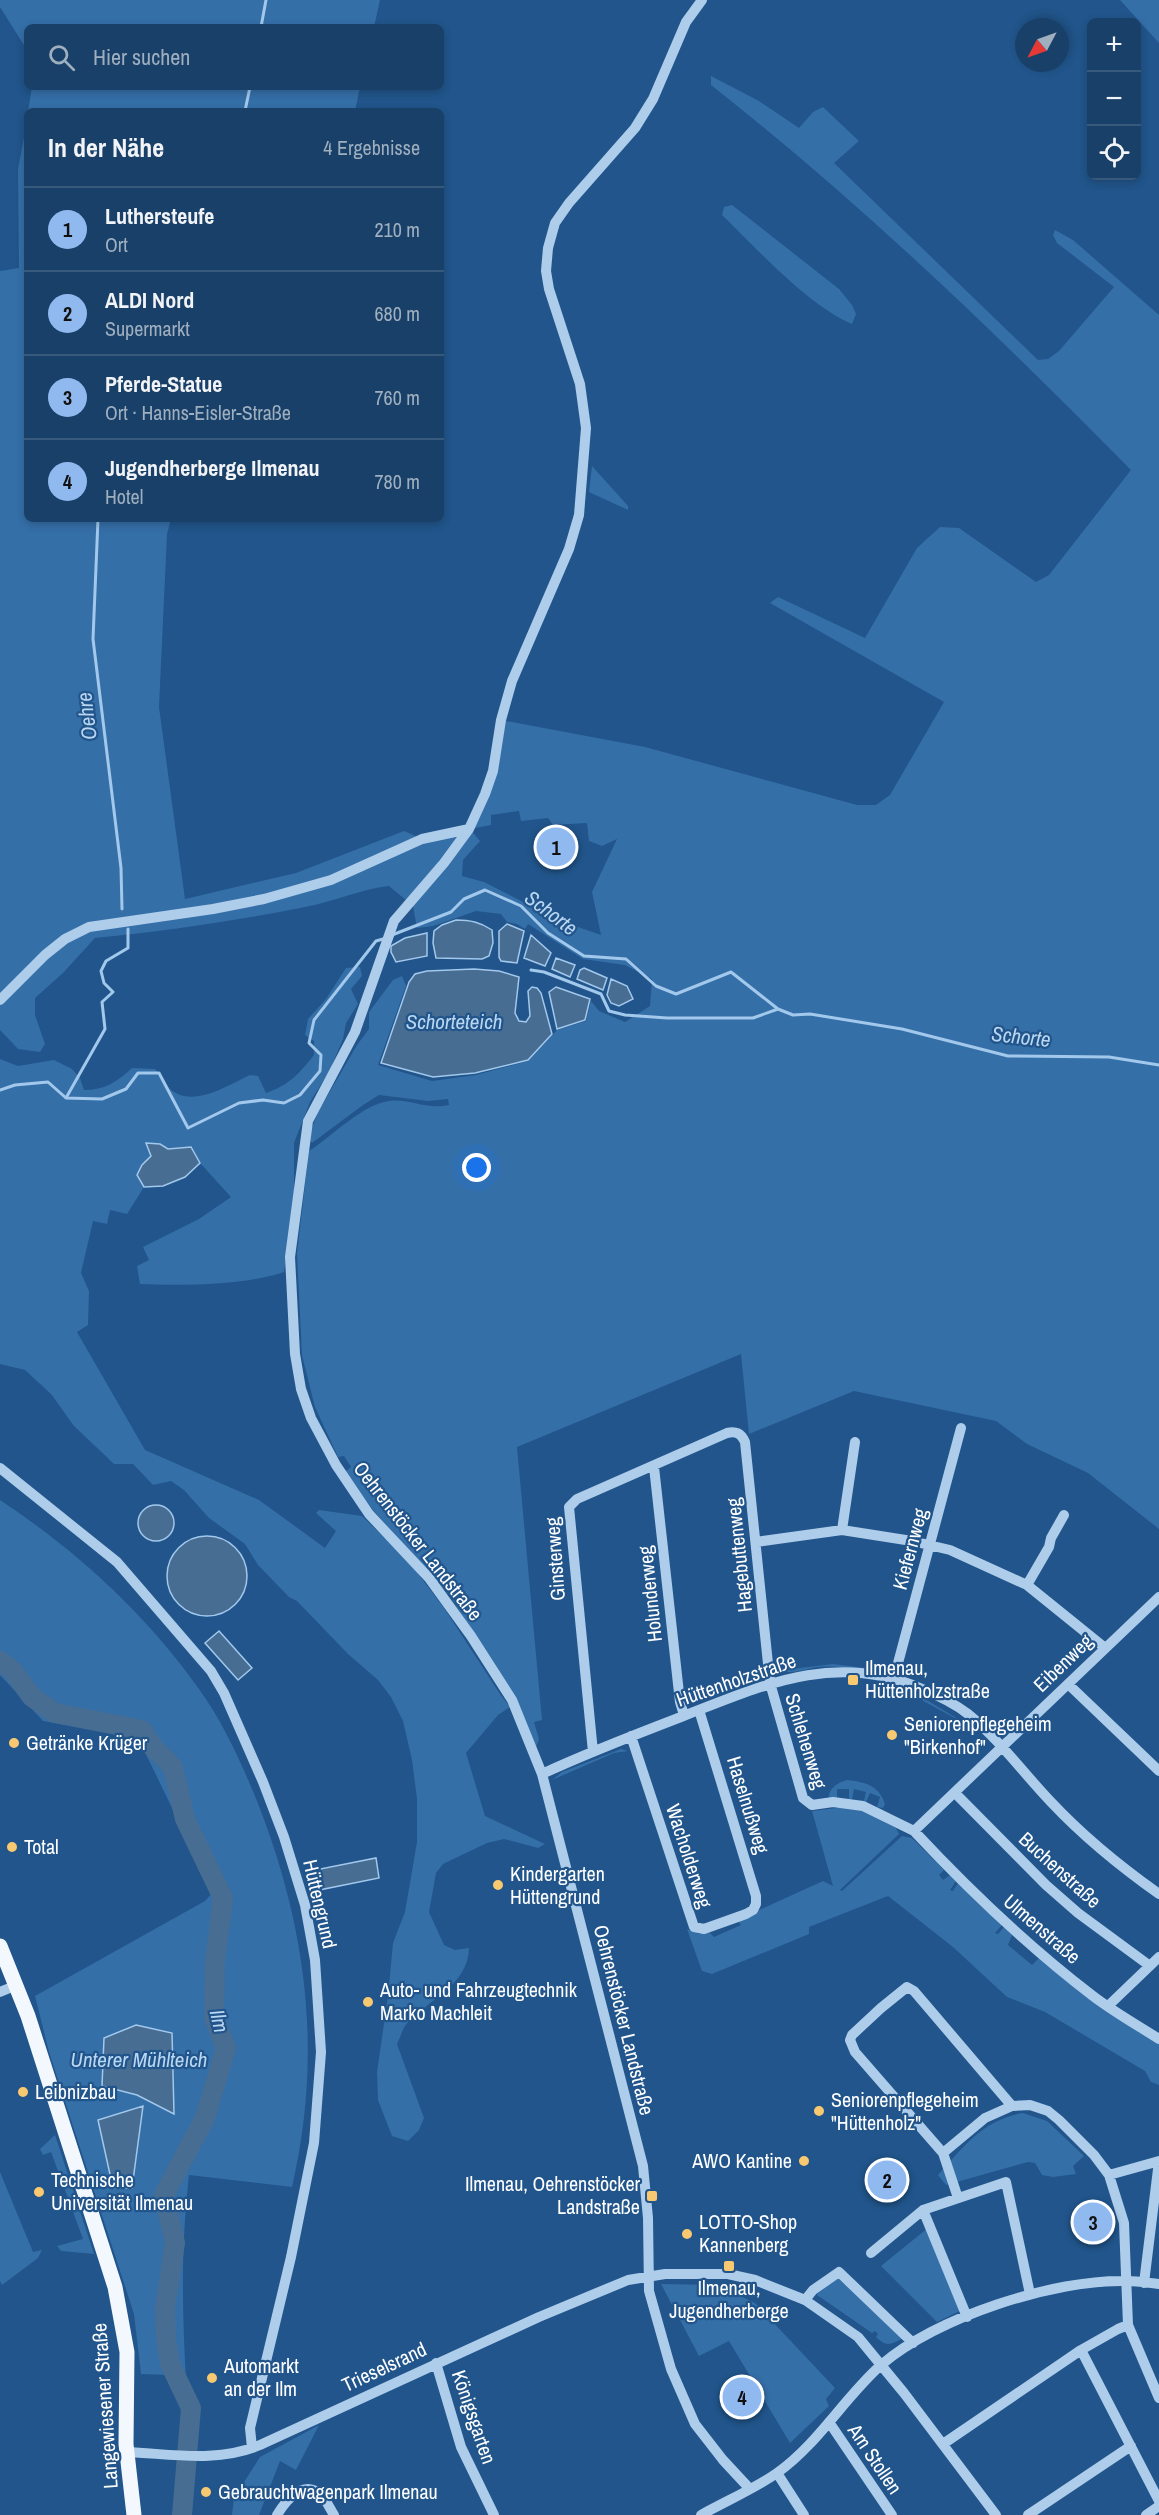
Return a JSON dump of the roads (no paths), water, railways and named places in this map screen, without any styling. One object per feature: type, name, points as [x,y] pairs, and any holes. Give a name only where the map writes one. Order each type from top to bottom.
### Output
[{"type":"main road","name":"Langewiesener Straße","points":[[0,1946],[17,1985],[108,2260],[118,2298],[127,2352],[127,2452],[134,2515]]},
{"type":"street","name":"Oehrenstöcker Landstraße","points":[[702,0],[686,22],[652,99],[641,118],[569,203],[555,223],[548,248],[546,271],[549,289],[580,384],[586,428],[579,515],[569,549],[512,681],[501,720],[493,771],[470,829],[394,921],[355,1032],[308,1121],[303,1144],[299,1201],[290,1257],[295,1354],[301,1389],[311,1418],[352,1490],[369,1514],[441,1593],[512,1700],[542,1774],[643,2166],[648,2218],[649,2291],[670,2369],[695,2424],[723,2460],[749,2488]]},
{"type":"street","points":[[0,1000],[45,955],[65,939],[89,927],[213,909],[264,899],[331,880],[422,839],[470,829]]},
{"type":"street","name":"Kiefernweg","points":[[894,1678],[961,1428]]},
{"type":"street","name":"Ginsterweg","points":[[593,1752],[568,1507],[577,1499],[732,1432]]},
{"type":"street","name":"Hagebuttenweg","points":[[732,1432],[740,1434],[745,1442],[770,1683]]},
{"type":"street","points":[[842,1530],[855,1442]]},
{"type":"street","name":"Holunderweg","points":[[654,1467],[680,1702],[684,1715]]},
{"type":"street","name":"Hüttengrund","points":[[0,1468],[117,1562],[211,1671],[224,1693],[263,1782],[284,1837],[305,1905],[315,1960],[321,2052],[314,2143],[291,2257],[250,2428],[252,2448]]},
{"type":"street","points":[[1027,1584],[1049,1547],[1051,1538],[1064,1515]]},
{"type":"street","points":[[756,1542],[842,1530],[930,1545],[978,1561],[1027,1584],[1105,1648]]},
{"type":"street","name":"Eibenweg","points":[[914,1831],[1105,1648],[1157,1602]]},
{"type":"street","name":"Hüttenholzstraße","points":[[542,1774],[631,1736],[770,1683],[796,1676],[833,1671],[894,1678],[935,1694],[959,1707],[985,1729],[1027,1777],[1074,1825],[1159,1894]]},
{"type":"street","name":"Schlehenweg","points":[[770,1683],[805,1801],[812,1805],[833,1802],[863,1806],[914,1831]]},
{"type":"street","points":[[1068,1684],[1159,1771]]},
{"type":"street","name":"Haselnußweg","points":[[699,1710],[756,1896],[753,1910]]},
{"type":"street","name":"Wacholderweg","points":[[631,1736],[694,1927],[704,1929],[753,1910]]},
{"type":"street","name":"Buchenstraße","points":[[955,1792],[1046,1885],[1078,1913],[1150,1966]]},
{"type":"street","name":"Ulmenstraße","points":[[914,1831],[958,1878],[1006,1923],[1108,2006],[1159,2039]]},
{"type":"street","points":[[1108,2006],[1159,1957]]},
{"type":"street","points":[[0,1992],[17,1985]]},
{"type":"street","points":[[958,2198],[943,2153],[855,2052],[850,2040],[852,2035],[907,1987],[914,1991],[1012,2106]]},
{"type":"street","points":[[943,2153],[985,2118],[1012,2106],[1030,2105],[1047,2111],[1059,2120],[1094,2155],[1109,2175],[1124,2223],[1128,2325],[1159,2398]]},
{"type":"street","points":[[1109,2175],[1159,2161],[1144,2283]]},
{"type":"street","points":[[871,2253],[922,2210],[1006,2182],[1030,2294]]},
{"type":"street","points":[[922,2210],[967,2317]]},
{"type":"street","name":"Trieselsrand","points":[[127,2452],[198,2457],[230,2455],[252,2448],[436,2363],[628,2280],[650,2275],[710,2272],[755,2280],[805,2300],[858,2337],[882,2365],[996,2515]]},
{"type":"street","points":[[805,2300],[813,2290],[838,2272],[913,2343]]},
{"type":"street","name":"Am Stollen","points":[[701,2515],[718,2511],[749,2488],[777,2473],[882,2365],[913,2343],[967,2317],[1030,2294],[1088,2284],[1127,2281],[1159,2284]]},
{"type":"street","points":[[943,2444],[1081,2350],[1128,2325]]},
{"type":"street","points":[[1081,2350],[1159,2501]]},
{"type":"street","name":"Königsgarten","points":[[436,2363],[461,2447],[494,2515]]},
{"type":"street","name":"Am Stollen","points":[[829,2422],[892,2515]]},
{"type":"street","points":[[1028,2515],[1131,2446]]},
{"type":"street","points":[[777,2473],[804,2515]]},
{"type":"street","points":[[277,2515],[290,2496],[299,2491],[311,2491],[320,2494],[334,2515]]},
{"type":"street","points":[[1146,2515],[1159,2506]]},
{"type":"water","points":[[456,920],[475,922],[492,930],[493,943],[489,956],[482,959],[436,958],[433,943],[434,931]]},
{"type":"water","points":[[507,924],[524,931],[517,963],[501,961],[499,957],[499,931]]},
{"type":"water","points":[[427,933],[427,956],[396,962],[391,946],[405,938]]},
{"type":"water","points":[[531,935],[551,953],[545,966],[524,958]]},
{"type":"water","points":[[556,958],[575,965],[570,977],[552,969]]},
{"type":"water","points":[[584,968],[607,978],[603,990],[577,979],[580,970]]},
{"type":"water","name":"Schorteteich","points":[[474,969],[499,971],[519,977],[515,1013],[519,1021],[526,1022],[530,1016],[528,991],[532,987],[537,988],[541,993],[552,1034],[528,1060],[475,1073],[433,1077],[381,1063],[409,982],[415,974],[427,971]]},
{"type":"water","points":[[611,979],[627,986],[633,999],[619,1006],[611,1003],[607,995]]},
{"type":"water","points":[[556,987],[590,999],[585,1020],[557,1029],[549,992]]},
{"type":"water","points":[[146,1143],[160,1144],[168,1149],[191,1147],[200,1163],[185,1177],[163,1186],[144,1187],[137,1175],[142,1165],[151,1156]]},
{"type":"water","points":[[156,1505],[169,1510],[174,1523],[169,1536],[156,1541],[143,1536],[138,1523],[143,1510]]},
{"type":"water","points":[[199,1536],[215,1536],[236,1547],[247,1568],[247,1584],[236,1605],[215,1616],[199,1616],[185,1610],[173,1598],[167,1584],[167,1568],[173,1554],[185,1542]]},
{"type":"water","points":[[219,1631],[252,1668],[238,1680],[205,1643]]},
{"type":"water","points":[[376,1858],[379,1878],[319,1890],[315,1870]]},
{"type":"water","name":"Unterer Mühlteich","points":[[136,2025],[172,2033],[174,2114],[137,2095],[102,2086],[104,2038]]},
{"type":"water","points":[[143,2106],[132,2188],[113,2188],[98,2120]]},
{"type":"waterway","name":"Oehre","points":[[262,24],[266,0]]},
{"type":"waterway","name":"Oehre","points":[[246,108],[249,90]]},
{"type":"waterway","name":"Oehre","points":[[98,522],[93,639],[121,868],[122,909]]},
{"type":"waterway","name":"Schorte","points":[[392,935],[451,912],[464,899],[485,890],[521,906],[548,933],[584,956],[626,959],[656,986],[676,994],[731,972],[778,1009],[793,1015],[810,1014],[902,1029],[1008,1056],[1109,1057],[1159,1065]]},
{"type":"waterway","name":"Oehre","points":[[66,1098],[105,1029],[102,1002],[113,992],[104,983],[101,971],[106,961],[128,948],[128,929]]},
{"type":"waterway","name":"Schorte","points":[[0,1090],[15,1085],[48,1082],[66,1098],[102,1099],[126,1089],[138,1073],[159,1073],[188,1128],[239,1103],[263,1100],[284,1103],[300,1095],[320,1071],[321,1055],[309,1043],[314,1020],[376,941],[383,939]]},
{"type":"waterway","points":[[531,970],[544,972],[601,994],[609,1011],[625,1015],[667,1018],[753,1018],[778,1009]]},
{"type":"waterway","name":"Ilm","points":[[0,1661],[13,1671],[32,1697],[55,1713],[142,1730],[153,1747],[173,1767],[185,1819],[223,1898],[215,1961],[214,2018],[226,2048],[205,2118],[164,2195],[175,2243],[165,2308],[166,2339],[170,2364],[191,2408],[182,2515]]},
{"type":"place","name":"Luthersteufe","points":[[556,847]]},
{"type":"place","name":"Ilmenau, Hüttenholzstraße","points":[[853,1680]]},
{"type":"place","name":"Seniorenpflegeheim \"Birkenhof\"","points":[[892,1735]]},
{"type":"place","name":"Getränke Krüger","points":[[14,1743]]},
{"type":"place","name":"Total","points":[[12,1847]]},
{"type":"place","name":"Kindergarten Hüttengrund","points":[[498,1885]]},
{"type":"place","name":"Auto- und Fahrzeugtechnik Marko Machleit","points":[[368,2002]]},
{"type":"place","name":"Leibnizbau","points":[[23,2092]]},
{"type":"place","name":"Seniorenpflegeheim \"Hüttenholz\"","points":[[819,2111]]},
{"type":"place","name":"AWO Kantine","points":[[804,2161]]},
{"type":"place","name":"ALDI Nord","points":[[887,2180]]},
{"type":"place","name":"Technische Universität Ilmenau","points":[[39,2192]]},
{"type":"place","name":"Ilmenau, Oehrenstöcker Landstraße","points":[[652,2196]]},
{"type":"place","name":"Pferde-Statue","points":[[1093,2222]]},
{"type":"place","name":"LOTTO-Shop Kannenberg","points":[[687,2234]]},
{"type":"place","name":"Ilmenau, Jugendherberge","points":[[729,2266]]},
{"type":"place","name":"Automarkt an der Ilm","points":[[212,2378]]},
{"type":"place","name":"Jugendherberge Ilmenau","points":[[742,2397]]},
{"type":"place","name":"Gebrauchtwagenpark Ilmenau","points":[[206,2492]]}]
